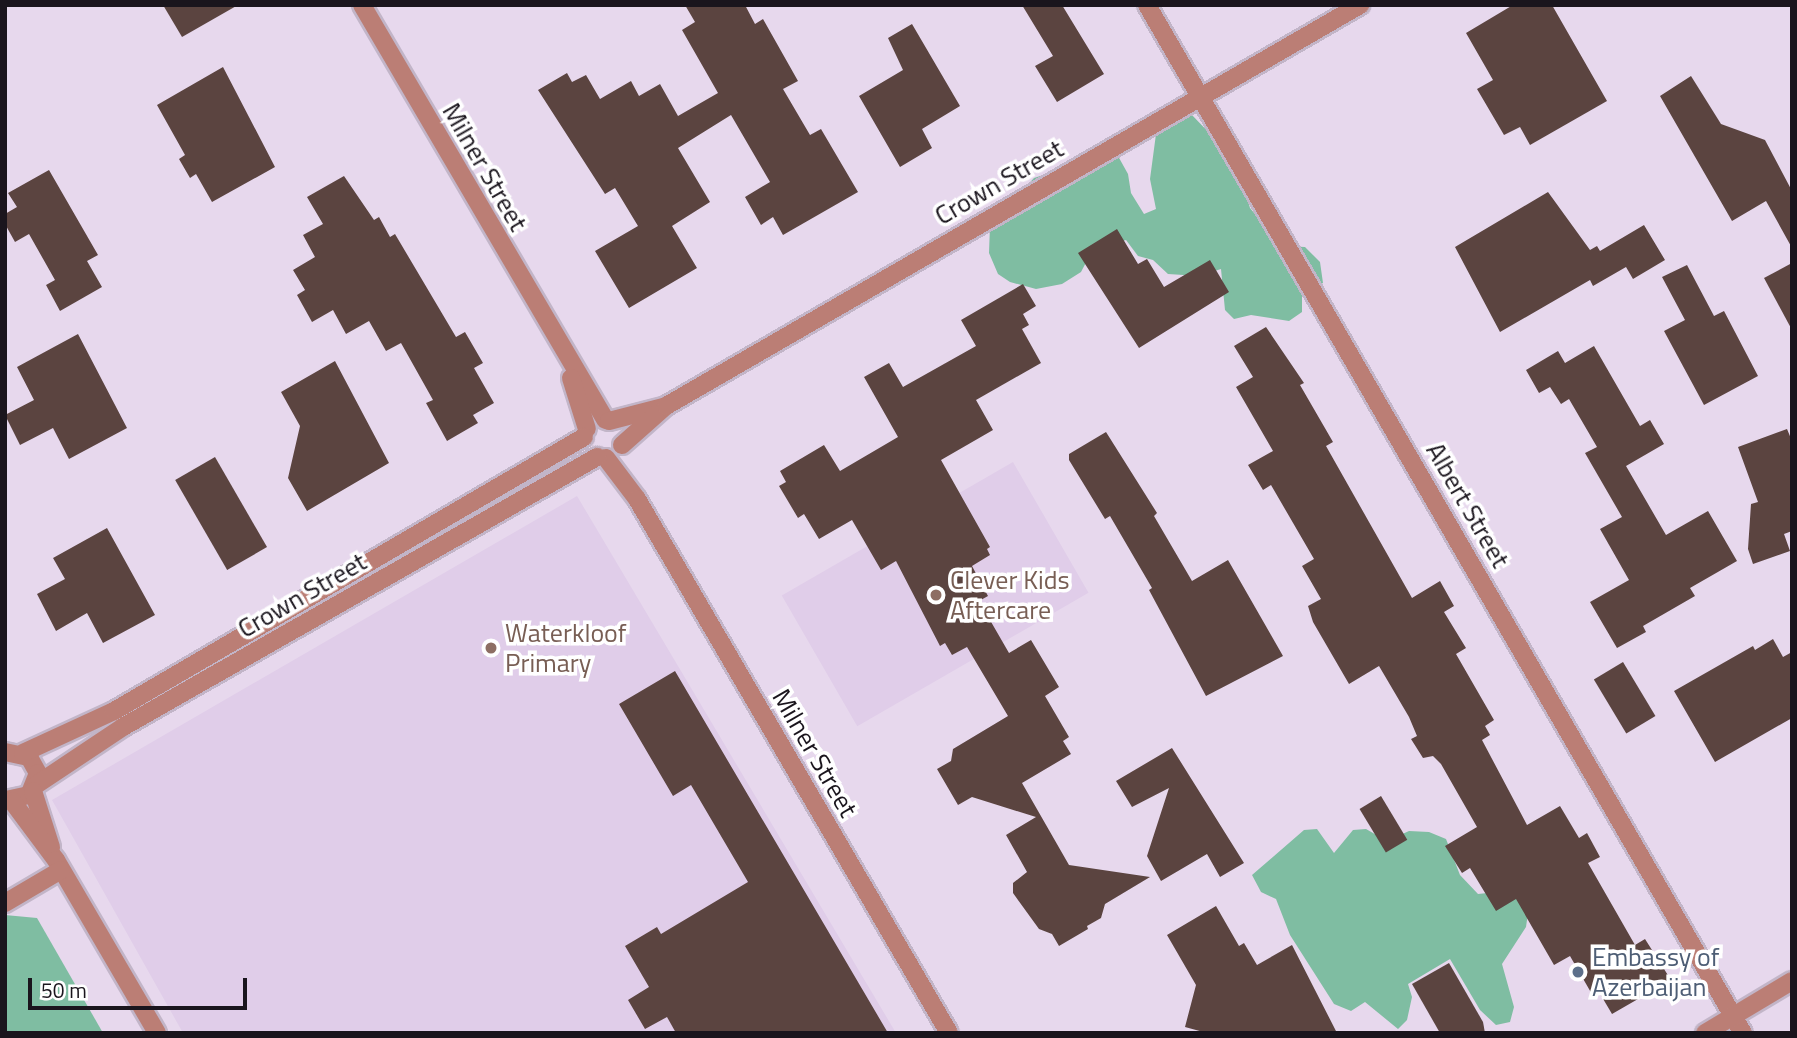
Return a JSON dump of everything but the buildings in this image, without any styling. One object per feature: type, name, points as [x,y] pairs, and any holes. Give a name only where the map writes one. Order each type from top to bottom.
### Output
[{"type":"street","name":"Milner Street","points":[[362,5],[563,355],[607,420],[621,432],[611,452]]},
{"type":"street","name":"Albert Street","points":[[1147,5],[1743,1033]]},
{"type":"street","name":"Crown Street","points":[[8,801],[34,788],[123,727],[611,452],[666,406],[1360,5]]},
{"type":"street","name":"Milner Street","points":[[563,355],[586,433],[587,449],[611,452]]},
{"type":"street","name":"Crown Street","points":[[11,750],[114,711],[607,420],[666,406]]},
{"type":"street","name":"Milner Street","points":[[611,452],[949,1033]]},
{"type":"street","points":[[114,711],[123,727]]},
{"type":"street","points":[[11,750],[36,767],[34,788],[59,865]]},
{"type":"street","points":[[8,801],[59,865],[157,1033]]},
{"type":"street","points":[[5,903],[59,865]]},
{"type":"street","points":[[1705,1033],[1792,981]]},
{"type":"shaded area","name":"Clever Kids Aftercare","points":[[1013,462],[1088,593],[857,726],[782,596]]},
{"type":"shaded area","name":"Waterkloof Primary","points":[[577,496],[896,1033],[183,1033],[52,800]]},
{"type":"green space","points":[[1191,114],[1217,141],[1242,181],[1250,208],[1281,246],[1305,247],[1320,262],[1323,283],[1302,294],[1302,312],[1289,321],[1251,315],[1234,319],[1225,310],[1221,269],[1199,276],[1168,274],[1153,260],[1138,256],[1126,240],[1092,251],[1081,272],[1062,284],[1036,289],[1010,282],[998,274],[989,253],[990,225],[1034,178],[1059,170],[1074,157],[1096,149],[1118,156],[1128,174],[1131,193],[1144,214],[1156,209],[1150,179],[1156,134],[1170,117]]},
{"type":"green space","points":[[1317,829],[1334,853],[1353,830],[1366,829],[1387,841],[1409,831],[1429,832],[1446,839],[1460,875],[1478,894],[1506,891],[1529,906],[1526,927],[1502,964],[1514,1007],[1510,1022],[1496,1025],[1480,1010],[1450,959],[1408,984],[1412,997],[1407,1020],[1398,1029],[1365,1002],[1351,1011],[1334,1004],[1290,935],[1276,899],[1261,892],[1252,875],[1304,830]]},
{"type":"green space","points":[[5,915],[37,918],[103,1033],[5,1033]]},
{"type":"place","name":"Clever Kids Aftercare","points":[[936,595]]},
{"type":"place","name":"Waterkloof Primary","points":[[491,648]]},
{"type":"place","name":"Embassy of Azerbaijan","points":[[1578,972]]}]
